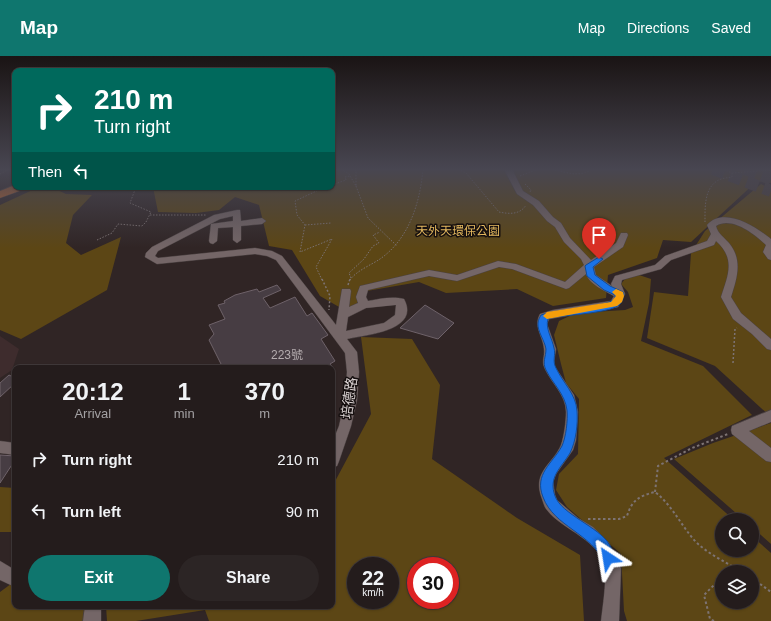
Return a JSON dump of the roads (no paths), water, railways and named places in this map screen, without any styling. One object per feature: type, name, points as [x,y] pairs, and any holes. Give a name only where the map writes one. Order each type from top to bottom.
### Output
[{"type":"street","points":[[524,195],[536,203],[550,219],[558,225],[566,240],[584,258],[589,266],[591,276],[607,288],[620,294]]},
{"type":"street","name":"培德路","points":[[237,224],[237,212],[217,217],[155,249],[151,253],[150,257],[157,261],[255,251],[269,253],[279,258],[312,300],[327,323],[340,336],[351,352],[353,379],[351,400],[345,426],[335,453]]},
{"type":"street","points":[[771,256],[768,252],[771,244],[762,235],[738,222],[727,220],[716,221],[712,225],[715,234],[726,246],[733,258],[734,272],[726,297],[737,316],[756,331],[771,346]]},
{"type":"street","points":[[213,241],[214,226],[262,221]]},
{"type":"street","points":[[237,224],[237,240]]},
{"type":"street","points":[[610,621],[613,568],[604,548],[588,532],[573,523],[552,505],[548,495],[546,482],[551,470],[566,450],[569,440],[572,412],[570,399],[550,368],[548,361],[550,349],[542,324],[544,317],[553,314],[614,304],[619,300],[620,294],[616,284],[618,278],[658,267],[668,258],[710,243],[715,234]]},
{"type":"street","points":[[364,305],[361,297],[364,288],[428,273],[457,278],[498,264],[513,266],[566,286],[589,266],[620,245],[624,235]]},
{"type":"street","points":[[344,314],[364,305],[395,301],[400,302],[402,307],[401,315],[392,324],[386,327],[340,336],[346,291]]},
{"type":"street","points":[[756,331],[771,333]]},
{"type":"street","points":[[771,416],[737,430],[771,456]]},
{"type":"street","points":[[0,447],[12,449]]},
{"type":"street","points":[[0,569],[12,578]]},
{"type":"street","points":[[92,621],[94,609]]},
{"type":"park label","name":"天外天環保公園","points":[[458,231]]}]
